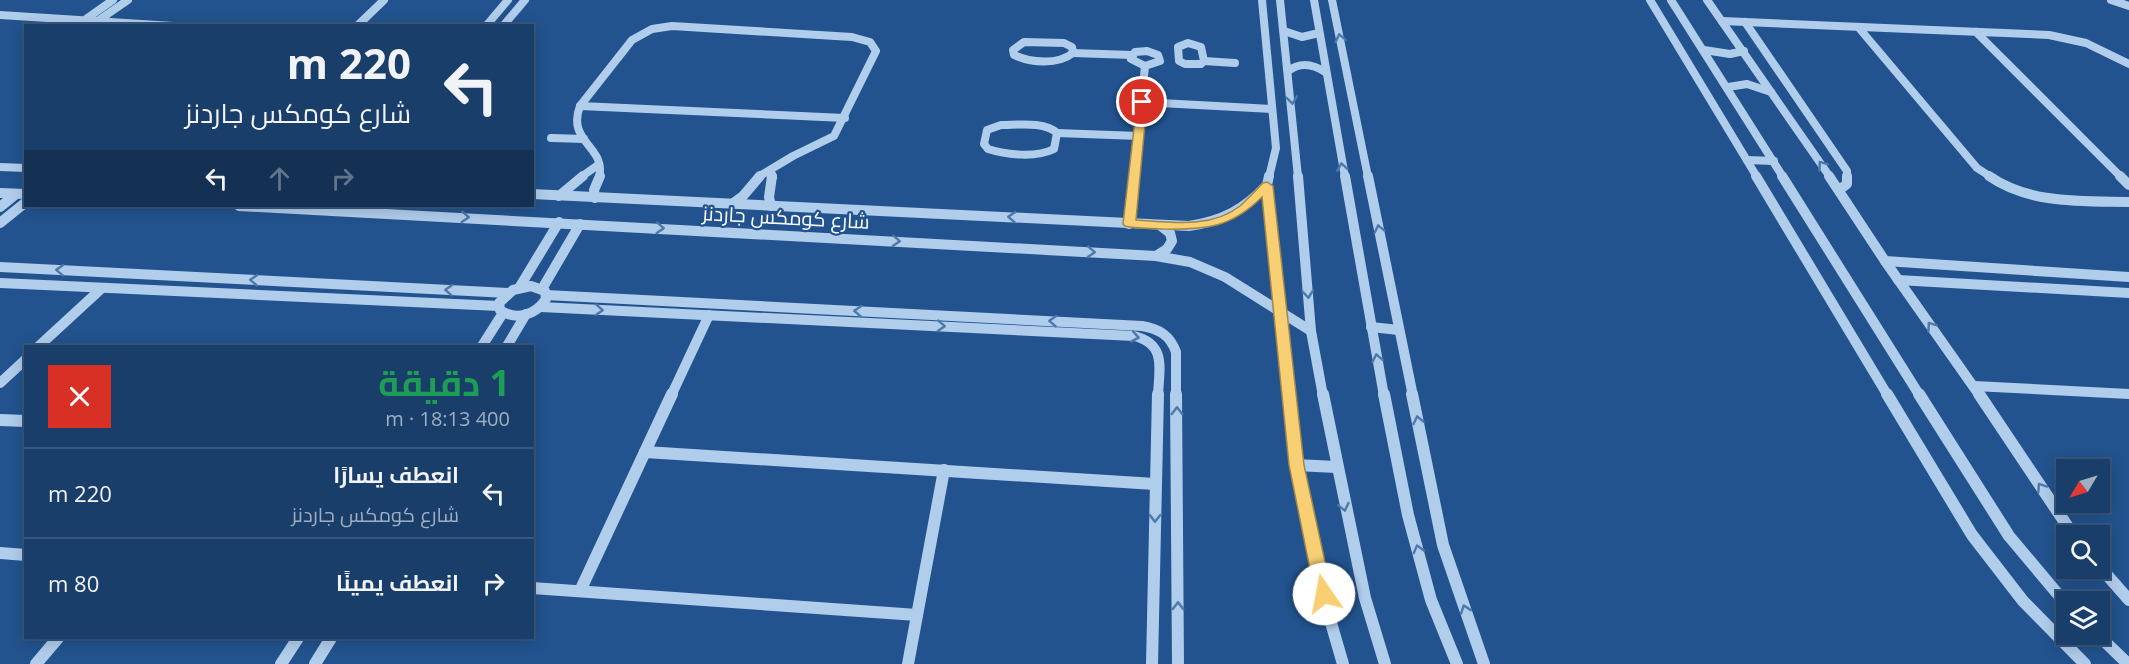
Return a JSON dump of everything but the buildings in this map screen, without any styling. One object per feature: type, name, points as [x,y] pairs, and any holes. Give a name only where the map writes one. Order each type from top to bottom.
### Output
[{"type":"street","points":[[86,19],[113,0]]},
{"type":"street","points":[[99,20],[128,0]]},
{"type":"street","points":[[359,24],[384,0]]},
{"type":"street","points":[[488,24],[508,0]]},
{"type":"street","points":[[505,24],[525,0]]},
{"type":"street","points":[[1262,0],[1276,148],[1267,186],[1296,465],[1328,616],[1343,664]]},
{"type":"street","points":[[1280,0],[1296,149],[1311,331],[1336,467],[1365,598],[1385,664]]},
{"type":"street","points":[[1314,0],[1371,327],[1408,515],[1431,600],[1456,664]]},
{"type":"street","points":[[1332,0],[1443,545],[1484,664]]},
{"type":"street","points":[[1650,0],[1972,536],[2023,601],[2085,664]]},
{"type":"street","points":[[1671,0],[1728,87],[2009,536],[2056,592]]},
{"type":"street","points":[[1707,0],[1839,190],[1898,280],[1974,386],[2067,525]]},
{"type":"street","points":[[2111,0],[2129,6]]},
{"type":"street","points":[[0,15],[148,24]]},
{"type":"street","points":[[1722,21],[2031,33],[2067,38],[2104,50],[2129,64]]},
{"type":"street","points":[[1745,22],[1847,171],[1847,184],[1839,190]]},
{"type":"street","points":[[595,198],[594,188],[601,171],[595,150],[576,128],[577,114],[580,106],[632,40],[652,28],[672,26],[852,37],[870,42],[876,51],[839,130],[828,141],[793,156],[771,172],[757,178],[743,196],[731,204]]},
{"type":"street","points":[[1859,28],[1986,175],[2009,188],[2038,196],[2129,202]]},
{"type":"street","points":[[1284,31],[1306,37],[1320,33]]},
{"type":"street","points":[[1976,32],[2129,185]]},
{"type":"street","points":[[1073,53],[1072,48],[1064,43],[1024,42],[1016,45],[1013,50],[1014,55],[1020,59],[1063,61],[1073,53],[1131,55],[1141,51],[1158,55],[1178,55]]},
{"type":"street","points":[[1204,61],[1201,47],[1196,44],[1182,44],[1178,47],[1179,61],[1185,64],[1201,64],[1204,61],[1234,63]]},
{"type":"street","points":[[1704,50],[1723,54],[1744,51]]},
{"type":"street","points":[[1131,55],[1133,62],[1146,66],[1157,64],[1160,58],[1158,55]]},
{"type":"street","points":[[1288,71],[1293,67],[1311,65],[1325,72]]},
{"type":"street","points":[[1129,224],[1146,66]]},
{"type":"street","points":[[1728,87],[1747,84],[1771,92]]},
{"type":"street","points":[[1142,102],[1272,109]]},
{"type":"street","points":[[580,106],[845,118]]},
{"type":"street","points":[[1057,133],[1054,149],[1048,153],[998,152],[988,149],[984,144],[987,129],[997,125],[1043,126],[1057,133],[1139,136]]},
{"type":"street","points":[[551,138],[584,139]]},
{"type":"street","points":[[1276,148],[1296,149]]},
{"type":"street","points":[[1747,160],[1774,161]]},
{"type":"street","points":[[558,196],[574,187],[587,171],[598,165]]},
{"type":"street","points":[[0,167],[24,168]]},
{"type":"street","points":[[771,172],[773,181],[768,196],[771,206]]},
{"type":"street","name":"شارع كومكس جاردنز","points":[[534,194],[1161,226],[1216,223],[1243,210],[1267,186]]},
{"type":"street","points":[[0,193],[21,194]]},
{"type":"street","points":[[0,207],[21,194]]},
{"type":"street","points":[[0,223],[24,204]]},
{"type":"street","name":"شارع كومكس جاردنز","points":[[259,207],[1156,256],[1190,262],[1225,277],[1311,331]]},
{"type":"street","points":[[519,288],[559,222]]},
{"type":"street","points":[[541,307],[544,292],[580,224]]},
{"type":"street","points":[[1156,256],[1167,249],[1172,242],[1170,233],[1161,226]]},
{"type":"street","points":[[1885,261],[2129,277]]},
{"type":"street","points":[[0,267],[508,293],[531,286],[544,292],[1135,325],[1160,330],[1169,337],[1176,352],[1178,664]]},
{"type":"street","points":[[1976,267],[1992,285]]},
{"type":"street","points":[[1898,280],[2129,293]]},
{"type":"street","points":[[0,283],[501,309],[513,316],[526,314],[541,307],[1142,338],[1155,346],[1159,358],[1152,664]]},
{"type":"street","points":[[40,345],[102,288]]},
{"type":"street","points":[[483,345],[508,293]]},
{"type":"street","points":[[508,345],[526,314]]},
{"type":"street","points":[[580,591],[709,315]]},
{"type":"street","points":[[1371,327],[1400,330]]},
{"type":"street","points":[[0,383],[24,361]]},
{"type":"street","points":[[1974,386],[2129,394]]},
{"type":"street","points":[[0,420],[24,422]]},
{"type":"street","points":[[645,452],[1155,484]]},
{"type":"street","points":[[1296,465],[1336,467]]},
{"type":"street","points":[[908,664],[944,470]]},
{"type":"street","points":[[0,553],[24,555]]},
{"type":"street","points":[[2110,578],[2129,600]]},
{"type":"street","points":[[534,588],[917,615]]},
{"type":"street","points":[[36,664],[57,639]]},
{"type":"street","points":[[281,664],[296,639]]},
{"type":"street","points":[[315,664],[330,639]]},
{"type":"street","points":[[2108,645],[2128,664]]},
{"type":"route","points":[[1142,102],[1129,224],[1189,226],[1216,223],[1243,210],[1267,186],[1296,465],[1324,594]]}]
